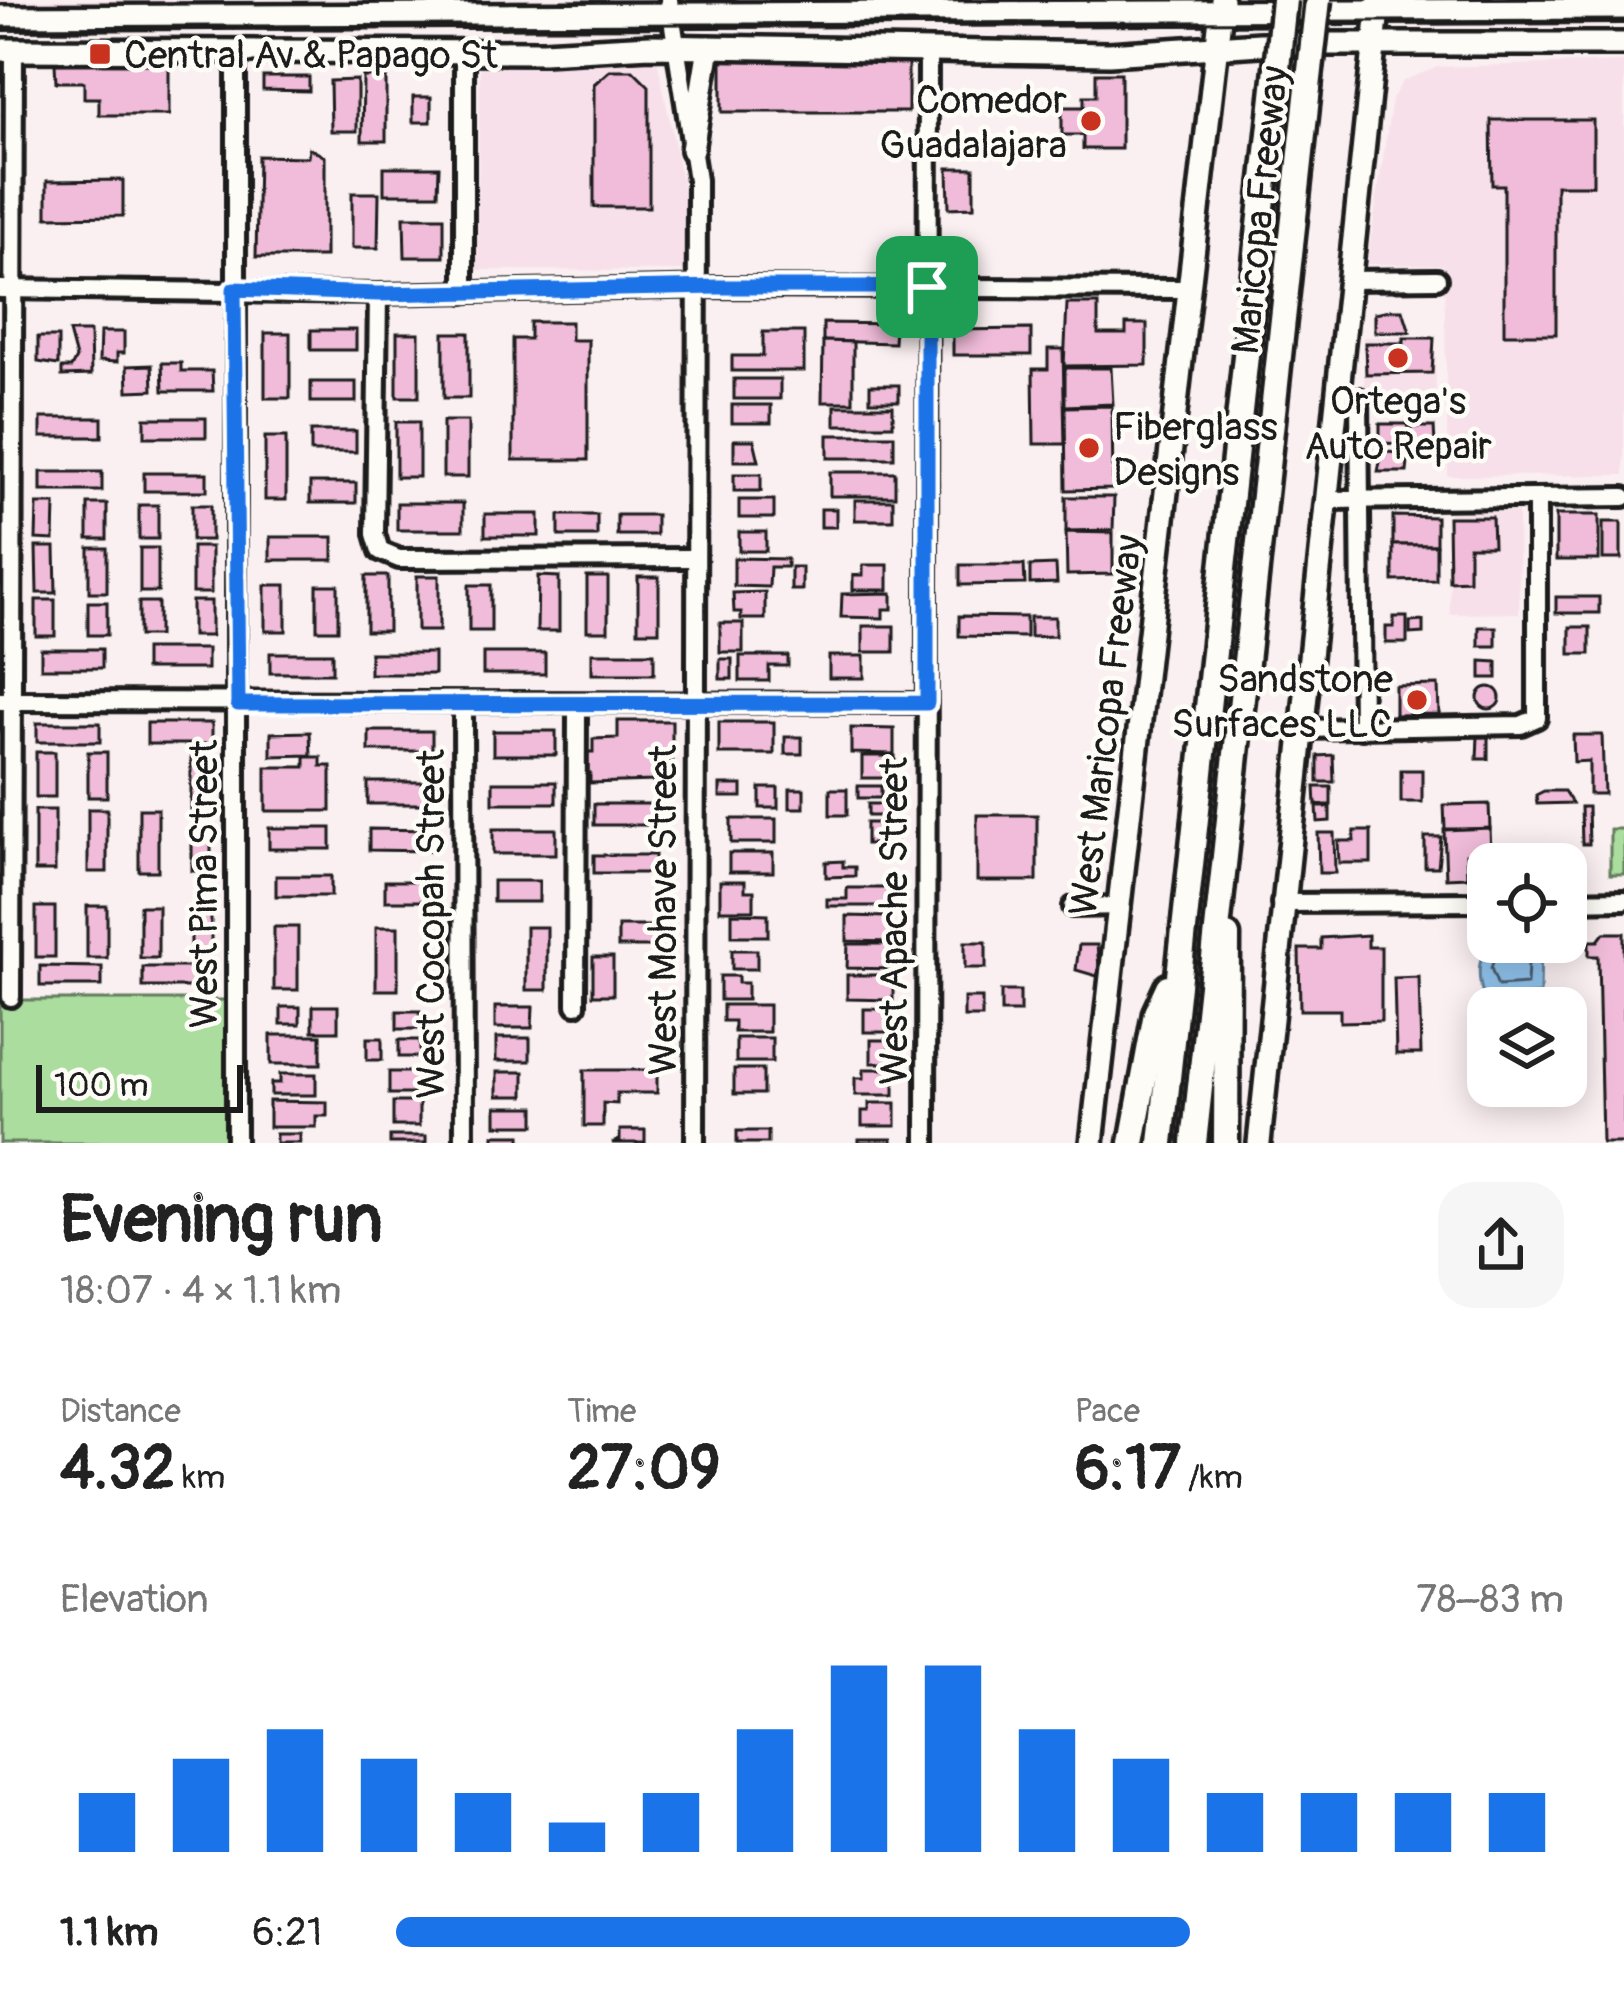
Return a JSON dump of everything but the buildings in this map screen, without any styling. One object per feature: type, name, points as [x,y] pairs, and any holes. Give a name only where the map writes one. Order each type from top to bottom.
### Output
[{"type":"highway","name":"Maricopa Freeway","points":[[1160,1143],[1284,0]]},
{"type":"highway","name":"Maricopa Freeway","points":[[1194,1143],[1318,0]]},
{"type":"highway","points":[[1223,863],[1230,980],[1226,1143]]},
{"type":"highway","points":[[1132,1143],[1156,1013],[1177,969]]},
{"type":"main road","points":[[7,50],[464,51],[671,23],[1054,5],[1220,22],[1624,10]]},
{"type":"main road","points":[[0,16],[231,8],[633,7],[709,47],[1109,54],[1220,22],[1376,20],[1624,44]]},
{"type":"main road","points":[[1259,1143],[1376,20]]},
{"type":"main road","name":"West Maricopa Freeway","points":[[1092,1143],[1220,22]]},
{"type":"main road","points":[[692,150],[700,122],[702,63],[709,47]]},
{"type":"street","name":"West Mohave Street","points":[[671,23],[692,150],[698,288],[695,1143]]},
{"type":"street","points":[[7,50],[11,997]]},
{"type":"street","name":"West Pima Street","points":[[236,50],[236,1143]]},
{"type":"street","points":[[464,51],[464,293]]},
{"type":"street","name":"West Apache Street","points":[[926,1143],[928,51]]},
{"type":"street","points":[[1349,280],[1437,279]]},
{"type":"street","points":[[7,289],[378,294],[698,288],[1188,289]]},
{"type":"street","points":[[378,294],[375,534],[380,550],[399,559],[696,558]]},
{"type":"street","points":[[1359,398],[1362,728]]},
{"type":"street","points":[[1326,500],[1624,497]]},
{"type":"street","points":[[1302,730],[1521,725],[1537,718],[1537,500]]},
{"type":"street","points":[[7,701],[577,706],[927,703]]},
{"type":"street","name":"West Cocopah Street","points":[[463,705],[464,1143]]},
{"type":"street","points":[[576,1005],[577,706]]},
{"type":"street","points":[[1587,901],[1624,900]]},
{"type":"street","points":[[1281,903],[1467,902]]},
{"type":"street","points":[[1073,907],[1121,906]]},
{"type":"shaded area","points":[[0,0],[217,0],[213,7],[0,11]]},
{"type":"shaded area","points":[[634,52],[657,58],[686,201],[688,271],[477,270],[480,53]]},
{"type":"shaded area","points":[[1624,62],[1624,475],[1448,476],[1444,265],[1367,264],[1392,99],[1403,81],[1438,67]]},
{"type":"shaded area","points":[[1435,336],[1436,407],[1365,410],[1363,337]]},
{"type":"shaded area","points":[[1518,512],[1519,613],[1450,614],[1449,513]]},
{"type":"green space","points":[[1610,829],[1624,829],[1624,874],[1610,874]]},
{"type":"green space","points":[[0,1000],[225,1000],[226,1143],[0,1143]]},
{"type":"water","points":[[1541,963],[1540,987],[1482,987],[1480,966]]},
{"type":"tram line","points":[[0,27],[1624,20]]},
{"type":"place","name":"Central Av & Papago St","points":[[100,54]]},
{"type":"place","name":"Comedor Guadalajara","points":[[1091,121]]},
{"type":"place","name":"Ortega's Auto Repair","points":[[1398,358]]},
{"type":"place","name":"Fiberglass Designs","points":[[1089,448]]},
{"type":"place","name":"Sandstone Surfaces LLC","points":[[1417,700]]},
{"type":"route","points":[[927,287],[927,703],[238,704],[234,289],[378,294],[927,287]]}]
